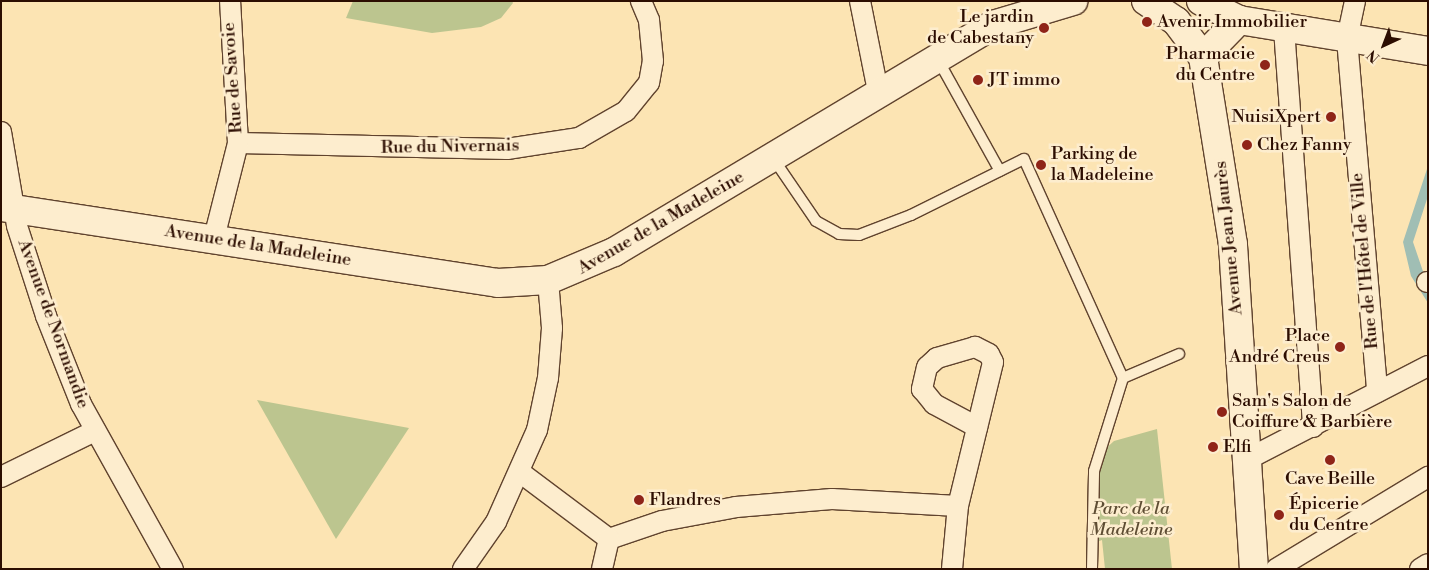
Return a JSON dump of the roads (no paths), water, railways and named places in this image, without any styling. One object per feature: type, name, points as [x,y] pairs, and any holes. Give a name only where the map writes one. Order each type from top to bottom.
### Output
[{"type":"street","name":"Rue de Savoie","points":[[213,242],[238,142],[230,1]]},
{"type":"street","name":"Rue du Nivernais","points":[[238,142],[507,149],[579,138],[626,112],[649,83],[653,61],[649,20],[641,1]]},
{"type":"street","points":[[860,1],[878,92]]},
{"type":"street","name":"Rue de l'Hôtel de Ville","points":[[1355,1],[1347,39],[1377,392]]},
{"type":"street","name":"Avenue de la Madeleine","points":[[7,207],[213,242],[498,284],[548,280],[614,252],[941,54],[994,25],[1062,2]]},
{"type":"street","points":[[1151,2],[1186,26],[1203,48],[1229,22],[1199,2]]},
{"type":"street","name":"Avenue Jean Jaurès","points":[[1151,2],[1183,28],[1204,57],[1233,245],[1254,569]]},
{"type":"street","points":[[1199,2],[1239,20],[1284,29],[1428,51]]},
{"type":"street","points":[[1204,57],[1239,20]]},
{"type":"street","points":[[1284,29],[1313,427]]},
{"type":"street","name":"Avenue de Normandie","points":[[1,132],[7,207],[46,316],[95,431],[173,569]]},
{"type":"street","points":[[462,569],[496,522],[521,473],[548,378],[552,328],[548,280]]},
{"type":"street","points":[[1246,460],[1428,366]]},
{"type":"street","points":[[952,569],[958,506],[977,427]]},
{"type":"street","points":[[1,477],[95,431]]},
{"type":"street","points":[[521,473],[609,539]]},
{"type":"street","points":[[1276,569],[1428,477]]},
{"type":"street","points":[[609,539],[662,522],[736,507],[832,500],[958,506]]},
{"type":"street","points":[[602,569],[609,539]]},
{"type":"street","points":[[1420,569],[1428,564]]},
{"type":"lane","points":[[941,54],[1000,171]]},
{"type":"lane","points":[[773,157],[816,221],[839,234],[859,235],[1024,159],[1123,378],[1094,471],[1092,569]]},
{"type":"lane","points":[[1123,378],[1178,354]]},
{"type":"lane","points":[[1104,434],[1111,442]]},
{"type":"water","points":[[1428,166],[1428,196],[1413,242],[1428,286],[1428,303],[1411,276],[1403,242]]},
{"type":"place","name":"Avenir Immobilier","points":[[1147,22]]},
{"type":"place","name":"Le jardin de Cabestany","points":[[1044,28]]},
{"type":"place","name":"Pharmacie du Centre","points":[[1265,65]]},
{"type":"place","name":"JT immo","points":[[978,80]]},
{"type":"place","name":"NuisiXpert","points":[[1331,117]]},
{"type":"place","name":"Chez Fanny","points":[[1247,145]]},
{"type":"place","name":"Parking de la Madeleine","points":[[1041,165]]},
{"type":"place","name":"Place André Creus","points":[[1340,347]]},
{"type":"place","name":"Sam's Salon de Coiffure & Barbière","points":[[1222,412]]},
{"type":"place","name":"Elfi","points":[[1213,447]]},
{"type":"place","name":"Cave Beille","points":[[1330,460]]},
{"type":"place","name":"Flandres","points":[[639,500]]},
{"type":"place","name":"Épicerie du Centre","points":[[1279,515]]},
{"type":"park label","name":"Parc de la Madeleine","points":[[1131,520]]}]
